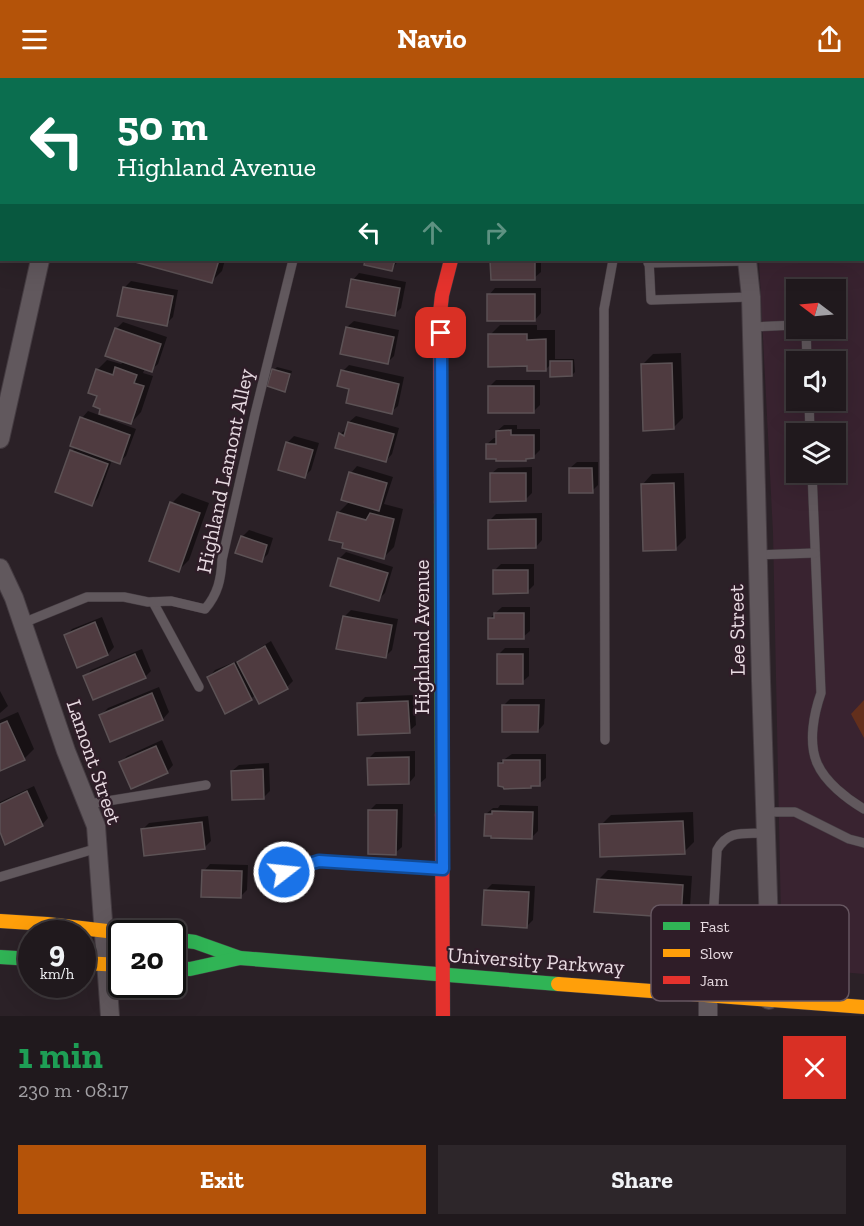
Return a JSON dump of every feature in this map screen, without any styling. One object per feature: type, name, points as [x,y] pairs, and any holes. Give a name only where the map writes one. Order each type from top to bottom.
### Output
[{"type":"main road","name":"Highland Avenue","points":[[443,1016],[440,313],[451,261]]},
{"type":"main road","points":[[0,921],[108,931]]},
{"type":"main road","name":"University Parkway","points":[[186,941],[240,958],[651,991]]},
{"type":"main road","points":[[0,957],[18,958]]},
{"type":"main road","name":"University Parkway","points":[[186,969],[240,958]]},
{"type":"main road","name":"University Parkway","points":[[783,1001],[864,1007]]},
{"type":"street","points":[[0,439],[40,261]]},
{"type":"street","name":"Lee Street","points":[[747,261],[752,327],[768,905]]},
{"type":"street","name":"Lamont Street","points":[[0,568],[23,622],[66,751],[96,826],[104,931],[108,945]]},
{"type":"street","name":"Lamont Street","points":[[110,1016],[111,998]]},
{"type":"lane","name":"Highland Lamont Alley","points":[[23,622],[69,602],[87,597],[124,597],[153,602],[171,602],[205,609],[214,598],[220,580],[222,560],[255,414],[293,261]]},
{"type":"lane","points":[[605,740],[604,309],[613,261]]},
{"type":"lane","points":[[649,261],[651,300],[751,297]]},
{"type":"lane","points":[[752,327],[786,325]]},
{"type":"lane","points":[[812,483],[821,693],[815,710],[813,742],[817,764],[831,783],[852,802],[864,809]]},
{"type":"lane","points":[[757,555],[815,553]]},
{"type":"lane","points":[[153,602],[199,687]]},
{"type":"lane","points":[[89,804],[206,785]]},
{"type":"lane","points":[[766,812],[795,812],[849,839],[864,843]]},
{"type":"lane","points":[[714,905],[717,850],[722,840],[732,834],[766,833]]},
{"type":"lane","points":[[0,877],[99,848]]},
{"type":"lane","points":[[267,876],[319,861],[443,869]]},
{"type":"shaded area","points":[[759,261],[864,261],[864,974],[849,973],[849,905],[781,905],[773,533]]},
{"type":"shaded area","points":[[864,700],[864,738],[851,714]]},
{"type":"building","points":[[131,261],[219,261],[212,283]]},
{"type":"building","points":[[365,261],[395,261],[392,271],[364,265]]},
{"type":"building","points":[[490,261],[535,261],[535,280],[491,280]]},
{"type":"building","points":[[351,279],[400,288],[395,316],[346,307]]},
{"type":"building","points":[[123,287],[173,296],[167,326],[117,316]]},
{"type":"building","points":[[487,294],[535,294],[535,321],[487,321]]},
{"type":"building","points":[[346,327],[394,337],[388,364],[340,354]]},
{"type":"building","points":[[115,328],[161,344],[152,372],[105,356]]},
{"type":"building","points":[[488,334],[527,334],[527,340],[546,339],[546,371],[527,371],[527,366],[488,367]]},
{"type":"building","points":[[550,361],[572,361],[572,376],[550,377]]},
{"type":"building","points":[[672,363],[674,429],[643,431],[641,364]]},
{"type":"building","points":[[115,367],[137,375],[134,383],[144,386],[131,424],[99,414],[100,409],[93,406],[97,396],[88,393],[96,369],[113,375]]},
{"type":"building","points":[[272,369],[290,374],[285,392],[267,386]]},
{"type":"building","points":[[341,370],[399,384],[392,414],[346,403],[349,389],[337,386]]},
{"type":"building","points":[[488,386],[534,386],[534,413],[488,413]]},
{"type":"building","points":[[80,417],[130,435],[120,464],[70,446]]},
{"type":"building","points":[[348,422],[394,434],[386,462],[335,448],[339,433],[344,436]]},
{"type":"building","points":[[511,430],[511,435],[534,435],[534,458],[526,459],[526,461],[486,459],[486,444],[496,444],[496,431]]},
{"type":"building","points":[[286,442],[313,450],[305,478],[278,470]]},
{"type":"building","points":[[70,450],[108,464],[92,506],[55,492]]},
{"type":"building","points":[[569,468],[592,468],[593,493],[569,493]]},
{"type":"building","points":[[349,472],[387,483],[379,511],[341,500]]},
{"type":"building","points":[[490,473],[526,473],[526,501],[490,502]]},
{"type":"building","points":[[674,483],[676,550],[643,551],[641,484]]},
{"type":"building","points":[[170,502],[200,513],[179,572],[149,561]]},
{"type":"building","points":[[337,512],[366,520],[370,513],[394,519],[384,559],[342,548],[343,543],[329,540]]},
{"type":"building","points":[[536,519],[536,548],[488,549],[488,520]]},
{"type":"building","points":[[241,536],[267,545],[262,562],[235,553]]},
{"type":"building","points":[[338,558],[388,573],[379,601],[330,586]]},
{"type":"building","points":[[493,570],[528,570],[528,593],[493,594]]},
{"type":"building","points":[[494,613],[524,613],[524,639],[488,639],[488,618],[494,618]]},
{"type":"building","points":[[343,616],[392,625],[386,658],[336,649]]},
{"type":"building","points":[[95,622],[108,655],[77,668],[64,635]]},
{"type":"building","points":[[265,646],[288,689],[259,704],[237,662]]},
{"type":"building","points":[[135,654],[146,678],[93,700],[83,676]]},
{"type":"building","points":[[497,654],[523,654],[523,684],[497,684]]},
{"type":"building","points":[[234,663],[252,700],[225,714],[207,677]]},
{"type":"building","points":[[152,693],[163,720],[110,742],[99,715]]},
{"type":"building","points":[[408,701],[410,733],[358,735],[357,703]]},
{"type":"building","points":[[502,705],[539,705],[538,732],[502,732]]},
{"type":"building","points":[[7,721],[25,760],[0,771],[0,724]]},
{"type":"building","points":[[156,746],[168,773],[131,789],[119,762]]},
{"type":"building","points":[[409,757],[409,784],[368,785],[367,758]]},
{"type":"building","points":[[503,760],[540,760],[540,786],[504,789],[498,786],[498,763],[503,763]]},
{"type":"building","points":[[263,769],[264,799],[232,800],[231,771]]},
{"type":"building","points":[[27,791],[43,826],[5,845],[0,832],[0,804]]},
{"type":"building","points":[[368,810],[397,810],[396,855],[368,854]]},
{"type":"building","points":[[492,811],[533,812],[532,839],[484,836],[485,814],[492,814]]},
{"type":"building","points":[[683,821],[685,854],[600,857],[599,824]]},
{"type":"building","points":[[202,822],[205,849],[144,856],[141,829]]},
{"type":"building","points":[[202,870],[242,871],[241,898],[201,897]]},
{"type":"building","points":[[597,879],[683,885],[682,905],[651,905],[651,916],[594,912]]},
{"type":"building","points":[[484,890],[529,892],[527,928],[482,925]]},
{"type":"traffic: fast","points":[[441,502],[442,815]]},
{"type":"traffic: fast","points":[[186,941],[240,958],[558,984]]},
{"type":"traffic: fast","points":[[0,957],[18,958]]},
{"type":"traffic: fast","points":[[186,969],[240,958]]},
{"type":"traffic: slow","points":[[0,921],[108,931]]},
{"type":"traffic: slow","points":[[96,964],[108,964]]},
{"type":"traffic: slow","points":[[558,984],[651,991]]},
{"type":"traffic: slow","points":[[784,1001],[864,1007]]},
{"type":"traffic: jam","points":[[441,502],[440,313],[451,261]]},
{"type":"traffic: jam","points":[[442,815],[443,1016]]},
{"type":"route","points":[[284,872],[319,861],[443,869],[441,333]]}]
